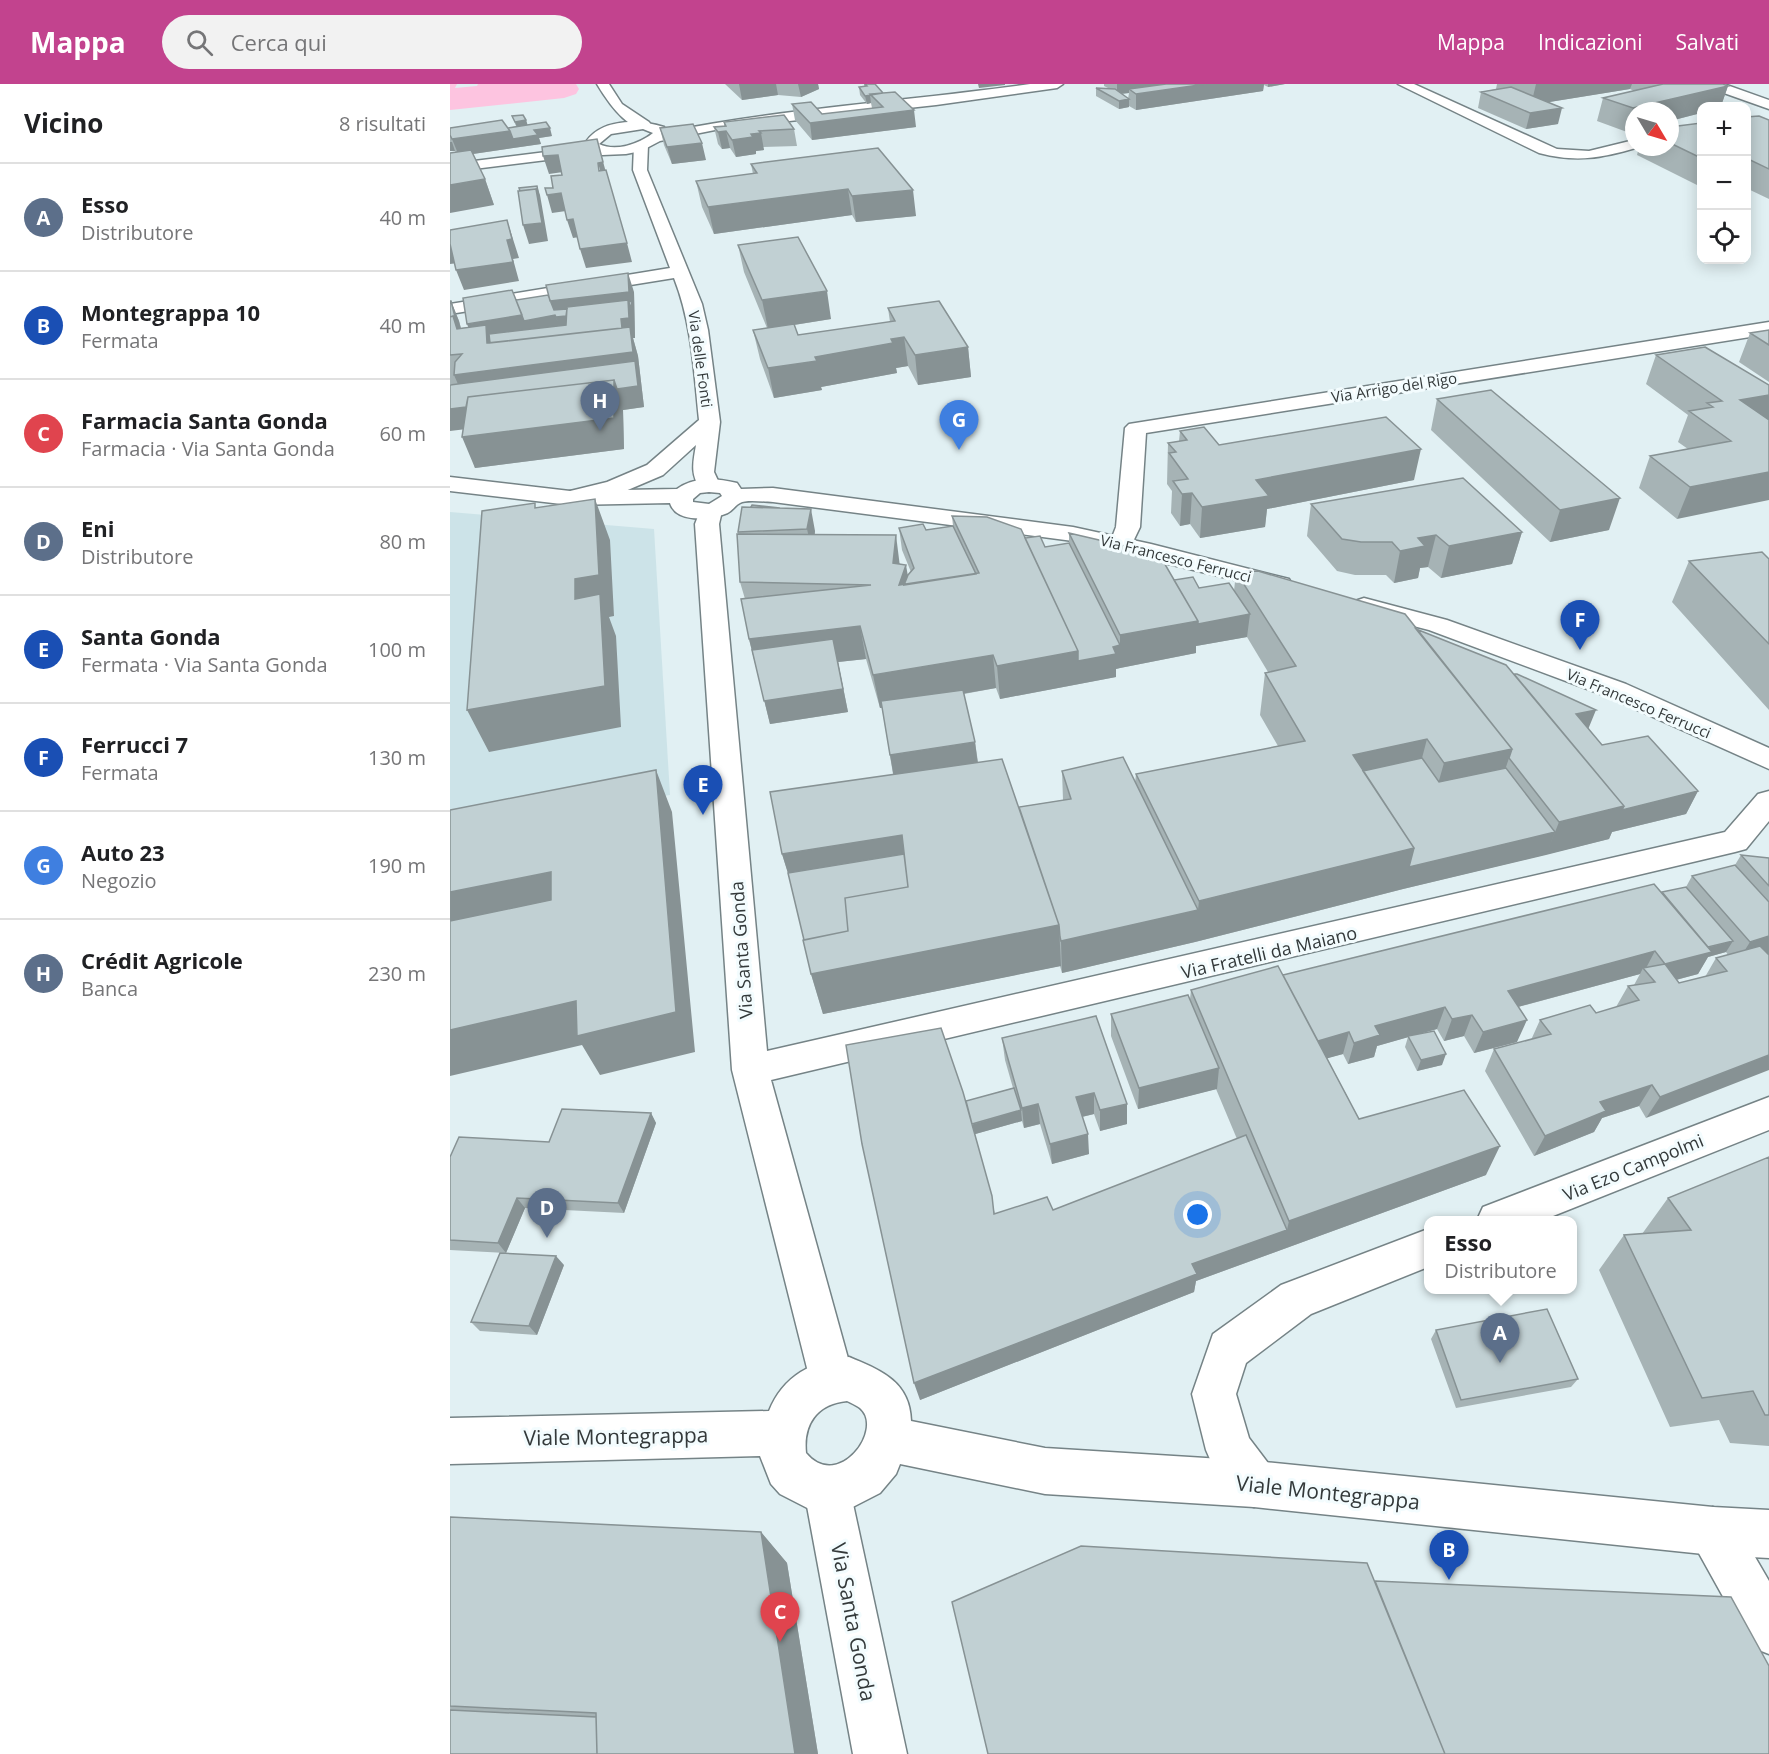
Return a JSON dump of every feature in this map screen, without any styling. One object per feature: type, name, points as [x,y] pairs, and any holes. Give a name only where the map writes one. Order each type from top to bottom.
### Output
[{"type":"street","points":[[603,84],[617,108],[652,130]]},
{"type":"street","points":[[515,159],[592,141],[610,131],[725,124],[936,101],[1057,84]]},
{"type":"street","points":[[1404,84],[1544,150],[1570,157],[1597,155],[1625,147]]},
{"type":"street","points":[[1712,84],[1769,106]]},
{"type":"street","points":[[1751,111],[1769,106]]},
{"type":"street","points":[[610,131],[617,108]]},
{"type":"street","points":[[450,168],[515,159],[611,151],[641,145],[652,130]]},
{"type":"street","points":[[592,141],[591,146],[611,151],[640,170]]},
{"type":"street","name":"Via delle Fonti","points":[[641,145],[640,170],[693,304],[699,330],[710,422],[703,472],[709,497]]},
{"type":"street","points":[[450,309],[680,272]]},
{"type":"street","name":"Via Arrigo del Rigo","points":[[1121,545],[1128,527],[1136,428],[1769,328]]},
{"type":"street","points":[[570,498],[615,487],[656,470],[710,422]]},
{"type":"street","name":"Via Francesco Ferrucci","points":[[450,484],[570,498],[773,495],[944,516],[1068,533],[1299,589]]},
{"type":"street","name":"Via Santa Gonda","points":[[709,497],[707,524],[750,1070],[832,1380]]},
{"type":"street","name":"Via Francesco Ferrucci","points":[[1345,601],[1438,625],[1616,690],[1769,759]]},
{"type":"street","name":"Via Fratelli da Maiano","points":[[750,1070],[1160,977],[1735,841],[1769,801]]},
{"type":"street","name":"Via Ezo Campolmi","points":[[1510,1216],[1769,1113]]},
{"type":"street","points":[[1254,1484],[1229,1450],[1214,1394],[1228,1349],[1296,1299],[1424,1250]]},
{"type":"street","points":[[849,1379],[864,1383],[877,1392],[885,1405],[890,1422],[889,1439],[883,1455],[859,1481],[843,1488],[827,1490],[811,1487],[797,1479],[787,1466],[782,1450],[783,1433],[789,1415],[800,1399],[815,1387],[832,1380],[849,1379]]},
{"type":"street","name":"Viale Montegrappa","points":[[450,1441],[783,1433]]},
{"type":"street","name":"Viale Montegrappa","points":[[889,1439],[1045,1471],[1254,1484],[1713,1531],[1769,1534]]},
{"type":"street","name":"Via Santa Gonda","points":[[827,1490],[880,1754]]},
{"type":"street","points":[[1713,1531],[1769,1629]]},
{"type":"shaded area","points":[[450,84],[457,84],[455,88],[478,84],[576,84],[579,89],[576,94],[564,98],[450,110]]},
{"type":"shaded area","points":[[450,512],[654,529],[670,795],[450,830]]},
{"type":"building","points":[[865,84],[875,84],[883,93],[865,96],[859,87],[867,86]]},
{"type":"building","points":[[1166,84],[1206,84],[1136,94],[1129,89]]},
{"type":"building","points":[[1663,84],[1723,84],[1728,86],[1659,102],[1625,102],[1625,105],[1603,98]]},
{"type":"building","points":[[1511,87],[1562,108],[1530,113],[1481,92]]},
{"type":"building","points":[[1096,88],[1115,89],[1129,99],[1119,101]]},
{"type":"building","points":[[895,92],[914,110],[810,123],[792,104],[811,102],[822,114],[883,107],[870,94]]},
{"type":"building","points":[[523,115],[526,120],[515,122],[512,116]]},
{"type":"building","points":[[784,115],[794,129],[759,131],[761,133],[751,134],[753,137],[732,140],[726,131],[718,132],[714,127],[726,126],[724,122]]},
{"type":"building","points":[[1759,116],[1769,120],[1769,169],[1751,160],[1751,117]]},
{"type":"building","points":[[502,120],[510,131],[452,139],[450,135],[450,128]]},
{"type":"building","points":[[546,122],[550,128],[534,130],[538,135],[513,139],[508,128]]},
{"type":"building","points":[[693,124],[702,143],[667,147],[660,128]]},
{"type":"building","points":[[1697,124],[1697,156],[1679,147],[1679,126]]},
{"type":"building","points":[[597,139],[603,162],[598,163],[599,171],[606,170],[627,243],[580,249],[573,219],[567,220],[561,193],[547,195],[545,188],[553,188],[551,176],[562,175],[558,155],[543,156],[542,147]]},
{"type":"building","points":[[878,148],[913,190],[852,196],[848,189],[708,207],[696,181],[757,173],[751,164]]},
{"type":"building","points":[[471,150],[485,179],[450,185],[450,153]]},
{"type":"building","points":[[537,186],[539,198],[536,189],[520,191],[519,188]]},
{"type":"building","points":[[536,189],[542,223],[523,225],[518,191]]},
{"type":"building","points":[[507,220],[512,239],[507,240],[513,262],[456,270],[450,244],[450,230]]},
{"type":"building","points":[[798,237],[827,291],[762,300],[738,245]]},
{"type":"building","points":[[628,273],[629,292],[550,301],[546,285]]},
{"type":"building","points":[[512,290],[522,315],[467,324],[463,298]]},
{"type":"building","points":[[548,295],[554,310],[567,309],[566,316],[556,317],[555,315],[524,321],[516,300]]},
{"type":"building","points":[[628,300],[629,318],[621,319],[622,328],[490,343],[489,334],[566,325],[567,307]]},
{"type":"building","points":[[450,301],[457,325],[453,316],[450,317]]},
{"type":"building","points":[[939,301],[968,347],[915,355],[904,337],[891,339],[893,343],[815,357],[817,361],[768,368],[753,330],[794,324],[798,335],[895,321],[888,308]]},
{"type":"building","points":[[453,316],[457,329],[486,325],[487,343],[630,327],[633,352],[454,375],[455,362],[462,354],[450,355],[450,317]]},
{"type":"building","points":[[1769,330],[1769,345],[1750,333]]},
{"type":"building","points":[[1705,347],[1769,385],[1769,395],[1740,400],[1769,420],[1769,472],[1690,487],[1650,456],[1731,441],[1689,411],[1713,407],[1707,403],[1722,401],[1656,355]]},
{"type":"building","points":[[635,361],[638,386],[617,389],[614,380],[468,397],[466,407],[450,409],[450,385]]},
{"type":"building","points":[[614,380],[614,418],[462,437],[468,397]]},
{"type":"building","points":[[1491,390],[1620,498],[1560,510],[1437,399]]},
{"type":"building","points":[[1386,417],[1421,449],[1256,480],[1269,496],[1202,507],[1192,493],[1182,494],[1173,481],[1188,479],[1169,453],[1176,452],[1168,443],[1187,440],[1180,431],[1204,427],[1219,445]]},
{"type":"building","points":[[1463,478],[1522,532],[1449,546],[1436,535],[1418,538],[1425,546],[1400,551],[1392,542],[1361,542],[1342,539],[1311,504]]},
{"type":"building","points":[[595,499],[599,575],[575,579],[575,599],[600,594],[605,686],[467,710],[482,511],[535,503],[535,508]]},
{"type":"building","points":[[752,505],[780,508],[751,507]]},
{"type":"building","points":[[742,507],[811,509],[807,529],[738,532]]},
{"type":"building","points":[[952,516],[987,517],[1021,529],[1078,651],[997,666],[993,655],[873,675],[860,626],[749,639],[741,599],[871,585],[740,582],[737,534],[896,535],[893,563],[906,565],[899,585],[979,573]]},
{"type":"building","points":[[923,524],[926,530],[953,526],[976,574],[904,585],[914,568],[899,528]]},
{"type":"building","points":[[1069,533],[1159,554],[1198,621],[1120,635]]},
{"type":"building","points":[[1040,536],[1045,547],[1069,543],[1120,645],[1113,647],[1116,654],[1078,661],[1078,651],[1025,538]]},
{"type":"building","points":[[1762,552],[1769,559],[1769,644],[1689,561]]},
{"type":"building","points":[[1258,571],[1405,614],[1512,749],[1444,763],[1427,739],[1353,755],[1414,848],[1199,901],[1136,774],[1305,741],[1265,673],[1296,666],[1236,572]]},
{"type":"building","points":[[1193,577],[1199,588],[1229,583],[1250,614],[1198,624],[1174,580]]},
{"type":"building","points":[[1416,629],[1506,665],[1624,806],[1559,822],[1509,758],[1512,749]]},
{"type":"building","points":[[833,639],[843,689],[764,701],[752,650]]},
{"type":"building","points":[[1514,674],[1596,710],[1576,714],[1602,745],[1648,736],[1698,791],[1622,810],[1624,806]]},
{"type":"building","points":[[963,690],[975,742],[890,755],[881,701]]},
{"type":"building","points":[[1123,757],[1198,910],[1061,941],[1059,925],[1019,807],[1071,799],[1062,771]]},
{"type":"building","points":[[1422,758],[1439,782],[1506,768],[1555,832],[1409,867],[1414,848],[1363,771]]},
{"type":"building","points":[[1002,759],[1059,925],[811,974],[803,940],[848,931],[845,898],[908,887],[902,835],[782,854],[770,792]]},
{"type":"building","points":[[656,770],[676,1012],[577,1036],[576,1001],[450,1030],[450,921],[551,900],[551,872],[450,892],[450,810]]},
{"type":"building","points":[[904,854],[908,887],[845,898],[848,931],[804,940],[788,873]]},
{"type":"building","points":[[1741,855],[1769,858],[1769,886]]},
{"type":"building","points":[[1735,865],[1769,902],[1769,936],[1750,942],[1692,876]]},
{"type":"building","points":[[1654,884],[1712,952],[1665,964],[1655,951],[1508,991],[1527,1020],[1483,1032],[1472,1015],[1452,1019],[1445,1007],[1375,1026],[1380,1035],[1354,1043],[1349,1032],[1318,1041],[1283,975]]},
{"type":"building","points":[[1686,887],[1733,941],[1708,947],[1662,892]]},
{"type":"building","points":[[1760,946],[1769,955],[1769,1055],[1660,1097],[1652,1085],[1600,1102],[1606,1111],[1545,1136],[1494,1049],[1551,1034],[1540,1020],[1590,1005],[1596,1013],[1639,1000],[1628,986],[1655,982],[1643,968],[1665,964],[1679,983],[1727,971],[1716,958]]},
{"type":"building","points":[[1278,966],[1359,1119],[1464,1090],[1500,1146],[1289,1221],[1191,990]]},
{"type":"building","points":[[1188,995],[1219,1068],[1139,1088],[1111,1014]]},
{"type":"building","points":[[1096,1016],[1127,1104],[1100,1110],[1094,1093],[1076,1097],[1088,1134],[1050,1144],[1038,1104],[1022,1108],[1002,1038]]},
{"type":"building","points":[[941,1028],[963,1092],[992,1196],[994,1214],[1047,1197],[1053,1210],[1246,1135],[1287,1230],[1192,1264],[1197,1274],[914,1383],[862,1144],[846,1045]]},
{"type":"building","points":[[1434,1031],[1446,1054],[1421,1060],[1408,1036]]},
{"type":"building","points":[[1014,1088],[1021,1110],[972,1124],[966,1101]]},
{"type":"building","points":[[562,1109],[651,1113],[618,1203],[517,1198],[498,1243],[450,1240],[450,1157],[459,1137],[549,1142]]},
{"type":"building","points":[[1769,1157],[1769,1415],[1765,1415],[1753,1391],[1702,1398],[1624,1235],[1691,1230],[1668,1198]]},
{"type":"building","points":[[500,1253],[556,1256],[529,1326],[471,1322]]},
{"type":"building","points":[[1547,1309],[1578,1379],[1461,1400],[1436,1330]]},
{"type":"building","points":[[450,1517],[761,1532],[795,1754],[597,1754],[596,1713],[450,1706]]},
{"type":"building","points":[[1081,1546],[1367,1563],[1445,1754],[988,1754],[952,1602]]},
{"type":"building","points":[[1375,1581],[1731,1597],[1769,1666],[1769,1754],[1445,1754]]},
{"type":"building","points":[[450,1710],[596,1717],[597,1754],[450,1754]]},
{"type":"place","name":"Crédit Agricole","points":[[600,431]]},
{"type":"place","name":"Auto 23","points":[[959,450]]},
{"type":"place","name":"Ferrucci 7","points":[[1580,650]]},
{"type":"place","name":"Santa Gonda","points":[[703,815]]},
{"type":"place","name":"Eni","points":[[547,1238]]},
{"type":"place","name":"Esso","points":[[1500,1363]]},
{"type":"place","name":"Montegrappa 10","points":[[1449,1580]]},
{"type":"place","name":"Farmacia Santa Gonda","points":[[780,1642]]}]
